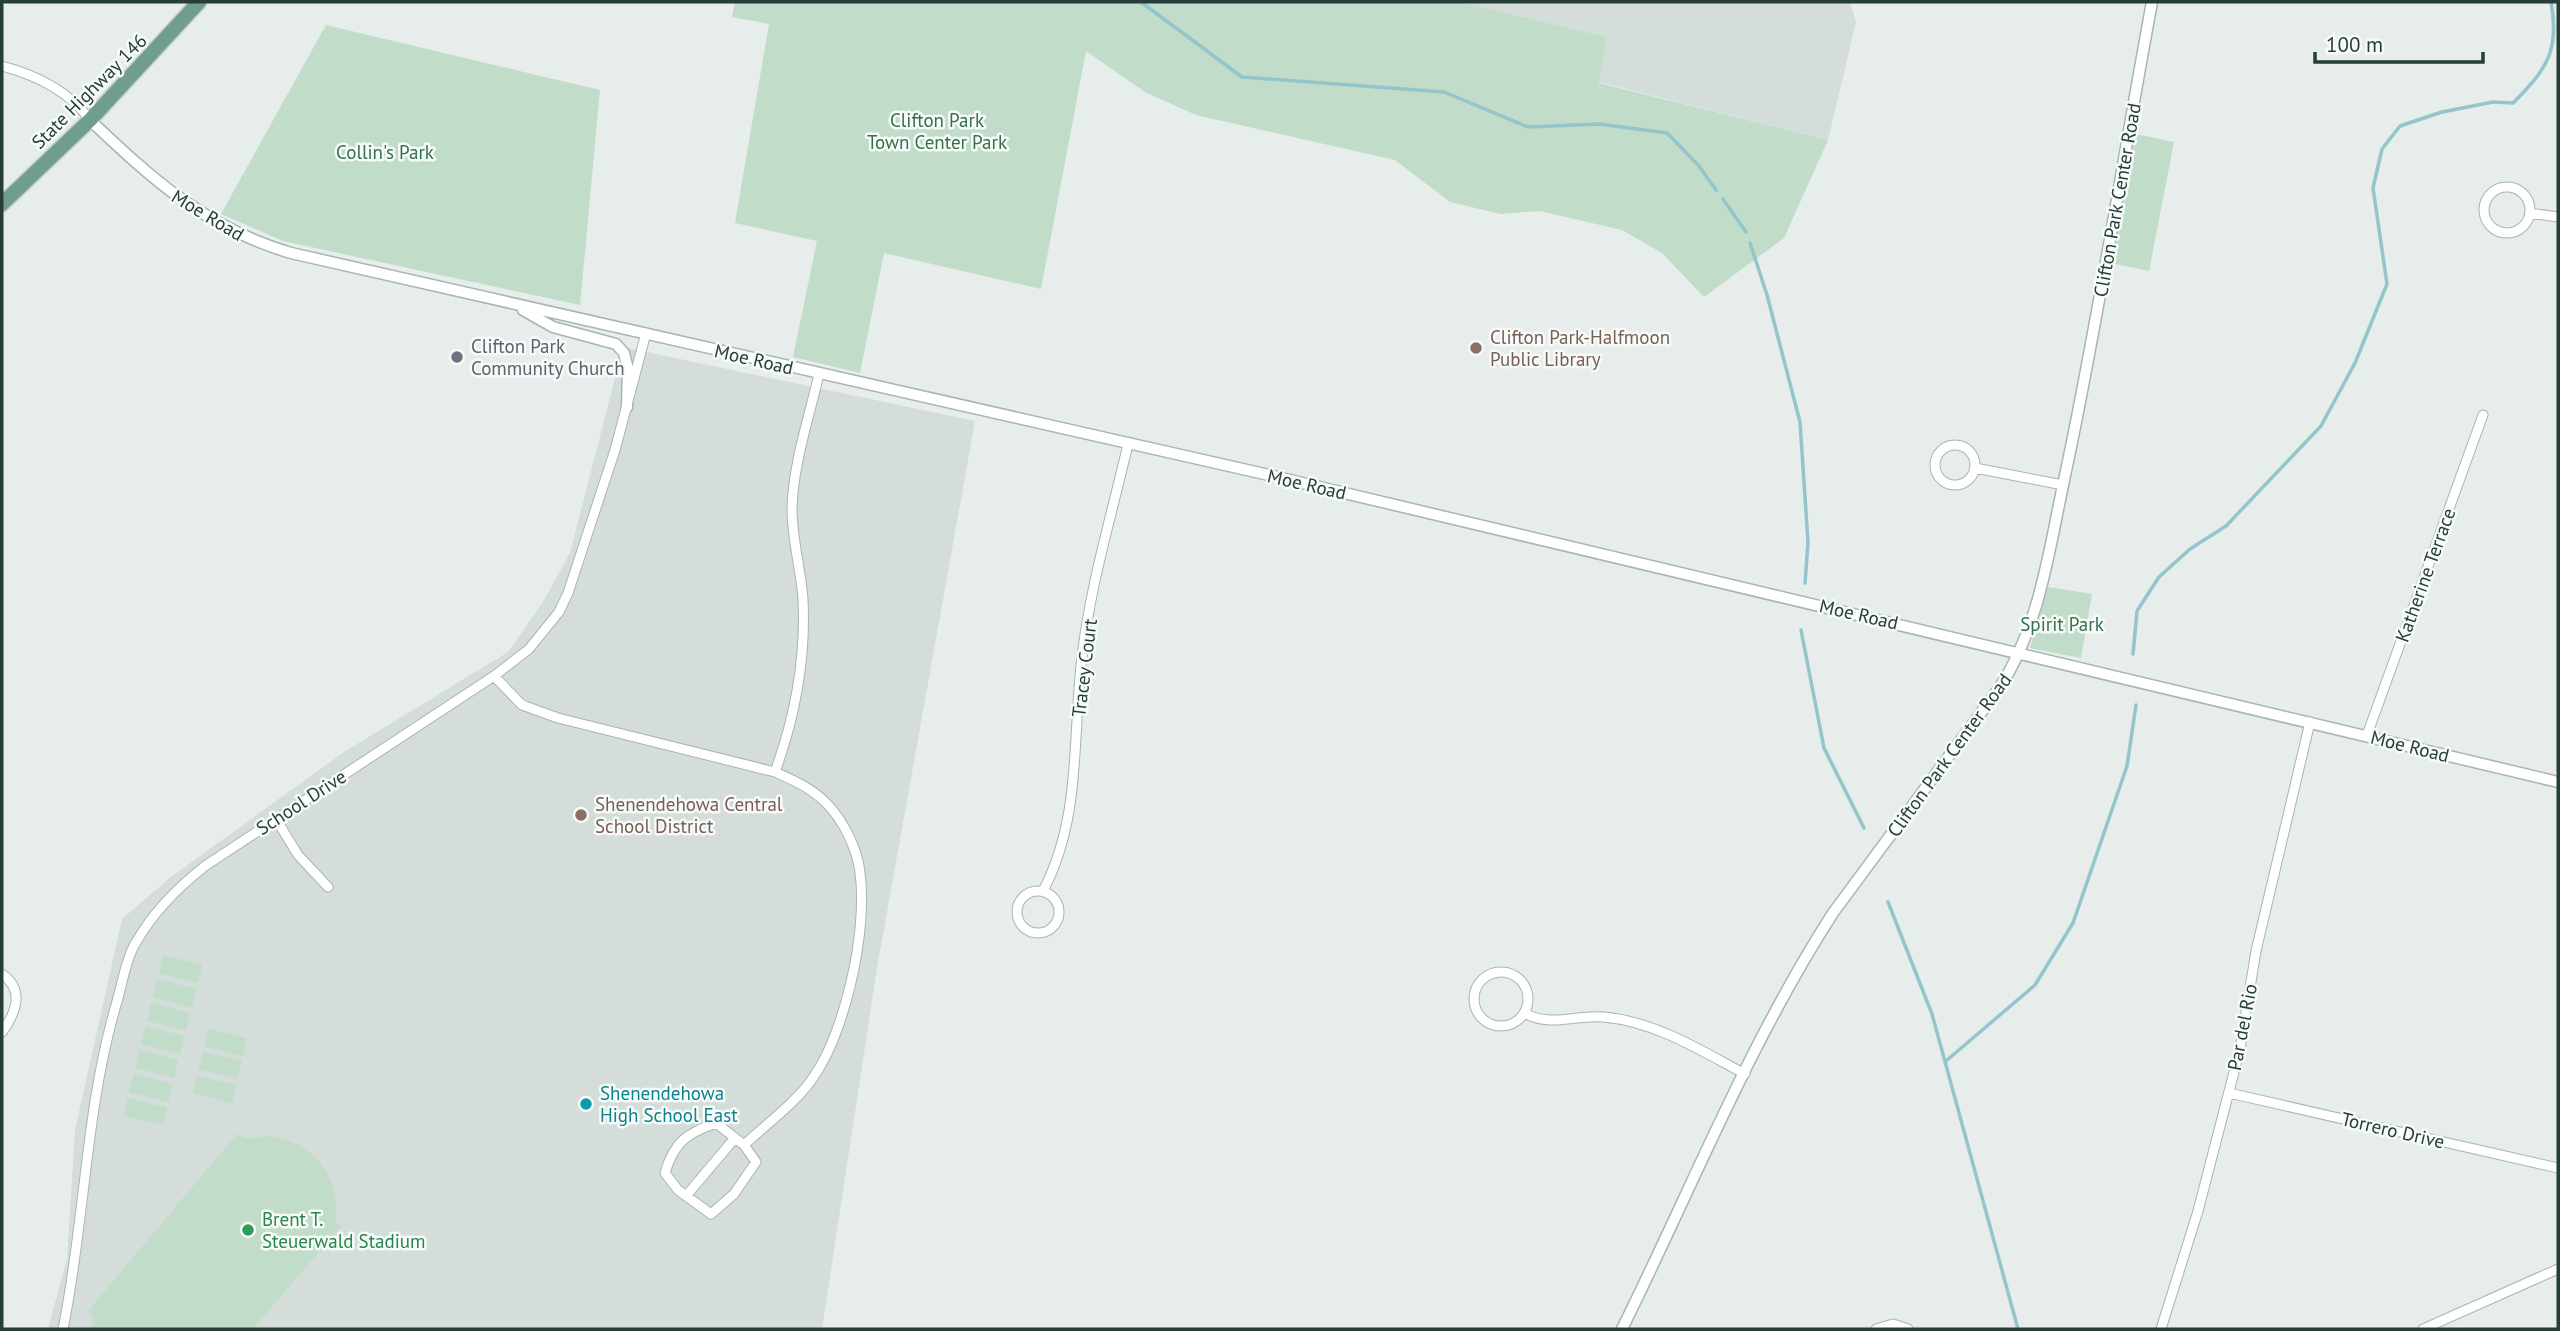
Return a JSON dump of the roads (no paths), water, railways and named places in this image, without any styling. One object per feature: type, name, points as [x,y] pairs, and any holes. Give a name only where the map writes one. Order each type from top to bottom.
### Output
[{"type":"main road","name":"State Highway 146","points":[[2,204],[90,120],[199,2]]},
{"type":"street","name":"Clifton Park Center Road","points":[[1622,1329],[1785,991],[1833,913],[2000,687],[2020,653],[2033,616],[2063,485],[2152,2]]},
{"type":"street","points":[[2,66],[28,73],[58,89],[90,120]]},
{"type":"street","name":"Moe Road","points":[[90,120],[160,186],[204,217],[254,242],[511,304],[1128,444],[2020,653],[2558,782]]},
{"type":"street","points":[[2513,187],[2528,200],[2530,213],[2520,228],[2502,232],[2488,221],[2486,202],[2494,191],[2513,187]]},
{"type":"street","points":[[2530,213],[2558,216]]},
{"type":"street","points":[[511,304],[553,327],[616,344],[624,354],[628,369],[627,407]]},
{"type":"street","name":"School Drive","points":[[63,1329],[75,1272],[83,1175],[100,1065],[133,947],[151,919],[178,887],[276,819],[494,676],[529,649],[559,611],[582,555],[646,334]]},
{"type":"street","points":[[775,772],[789,735],[799,691],[803,601],[792,510],[797,468],[819,374]]},
{"type":"street","name":"Katherine Terrace","points":[[2367,735],[2483,415]]},
{"type":"street","name":"Tracey Court","points":[[1043,891],[1064,844],[1072,804],[1082,657],[1128,444]]},
{"type":"street","points":[[1959,445],[1970,451],[1975,468],[1969,480],[1951,485],[1936,474],[1935,461],[1941,450],[1959,445]]},
{"type":"street","points":[[1975,468],[2063,485]]},
{"type":"street","points":[[494,676],[522,705],[558,718],[775,772],[805,786],[830,806],[843,827],[855,850],[860,872],[862,916],[850,988],[838,1027],[810,1082],[744,1145]]},
{"type":"street","name":"Par del Rio","points":[[2161,1329],[2197,1211],[2240,1049],[2256,951],[2310,722]]},
{"type":"street","points":[[276,819],[298,855],[328,887]]},
{"type":"street","points":[[1043,891],[1054,898],[1059,916],[1048,931],[1035,933],[1019,921],[1017,908],[1024,896],[1043,891]]},
{"type":"street","points":[[1493,973],[1512,974],[1523,982],[1528,994],[1524,1013],[1515,1022],[1503,1026],[1484,1020],[1474,1004],[1478,985],[1493,973]]},
{"type":"street","points":[[2,974],[10,980],[17,993],[14,1013],[2,1032]]},
{"type":"street","points":[[1524,1013],[1547,1022],[1602,1016],[1630,1021],[1670,1035],[1745,1074]]},
{"type":"street","name":"Torrero Drive","points":[[2229,1093],[2558,1168]]},
{"type":"street","points":[[716,1123],[744,1145],[756,1162],[734,1195],[711,1214],[686,1196],[665,1173],[670,1156],[690,1132],[716,1123]]},
{"type":"street","points":[[686,1196],[735,1138]]},
{"type":"street","points":[[2423,1329],[2558,1269]]},
{"type":"street","points":[[1877,1329],[1893,1324],[1908,1329]]},
{"type":"waterway","points":[[1141,2],[1242,77],[1444,92],[1528,127],[1599,124],[1667,133],[1699,166],[1716,190]]},
{"type":"waterway","points":[[2133,654],[2137,611],[2159,577],[2190,549],[2226,526],[2321,426],[2355,363],[2387,284],[2373,188],[2382,149],[2400,126],[2442,112],[2493,102],[2513,103],[2535,80],[2548,58],[2554,33],[2551,2]]},
{"type":"waterway","points":[[1723,199],[1746,232]]},
{"type":"waterway","points":[[1750,243],[1767,295],[1800,422],[1808,542],[1805,583]]},
{"type":"waterway","points":[[1801,630],[1824,748],[1864,828]]},
{"type":"waterway","points":[[1946,1061],[2035,985],[2073,923],[2127,766],[2136,705]]},
{"type":"waterway","points":[[1888,902],[1932,1014],[2018,1329]]},
{"type":"place","name":"Clifton Park-Halfmoon Public Library","points":[[1476,348]]},
{"type":"place","name":"Clifton Park Community Church","points":[[457,357]]},
{"type":"place","name":"Shenendehowa Central School District","points":[[581,815]]},
{"type":"place","name":"Shenendehowa High School East","points":[[586,1104]]},
{"type":"place","name":"Brent T. Steuerwald Stadium","points":[[248,1230]]},
{"type":"park label","name":"Clifton Park Town Center Park","points":[[937,131]]},
{"type":"park label","name":"Collin's Park","points":[[385,152]]},
{"type":"park label","name":"Spirit Park","points":[[2062,624]]}]
